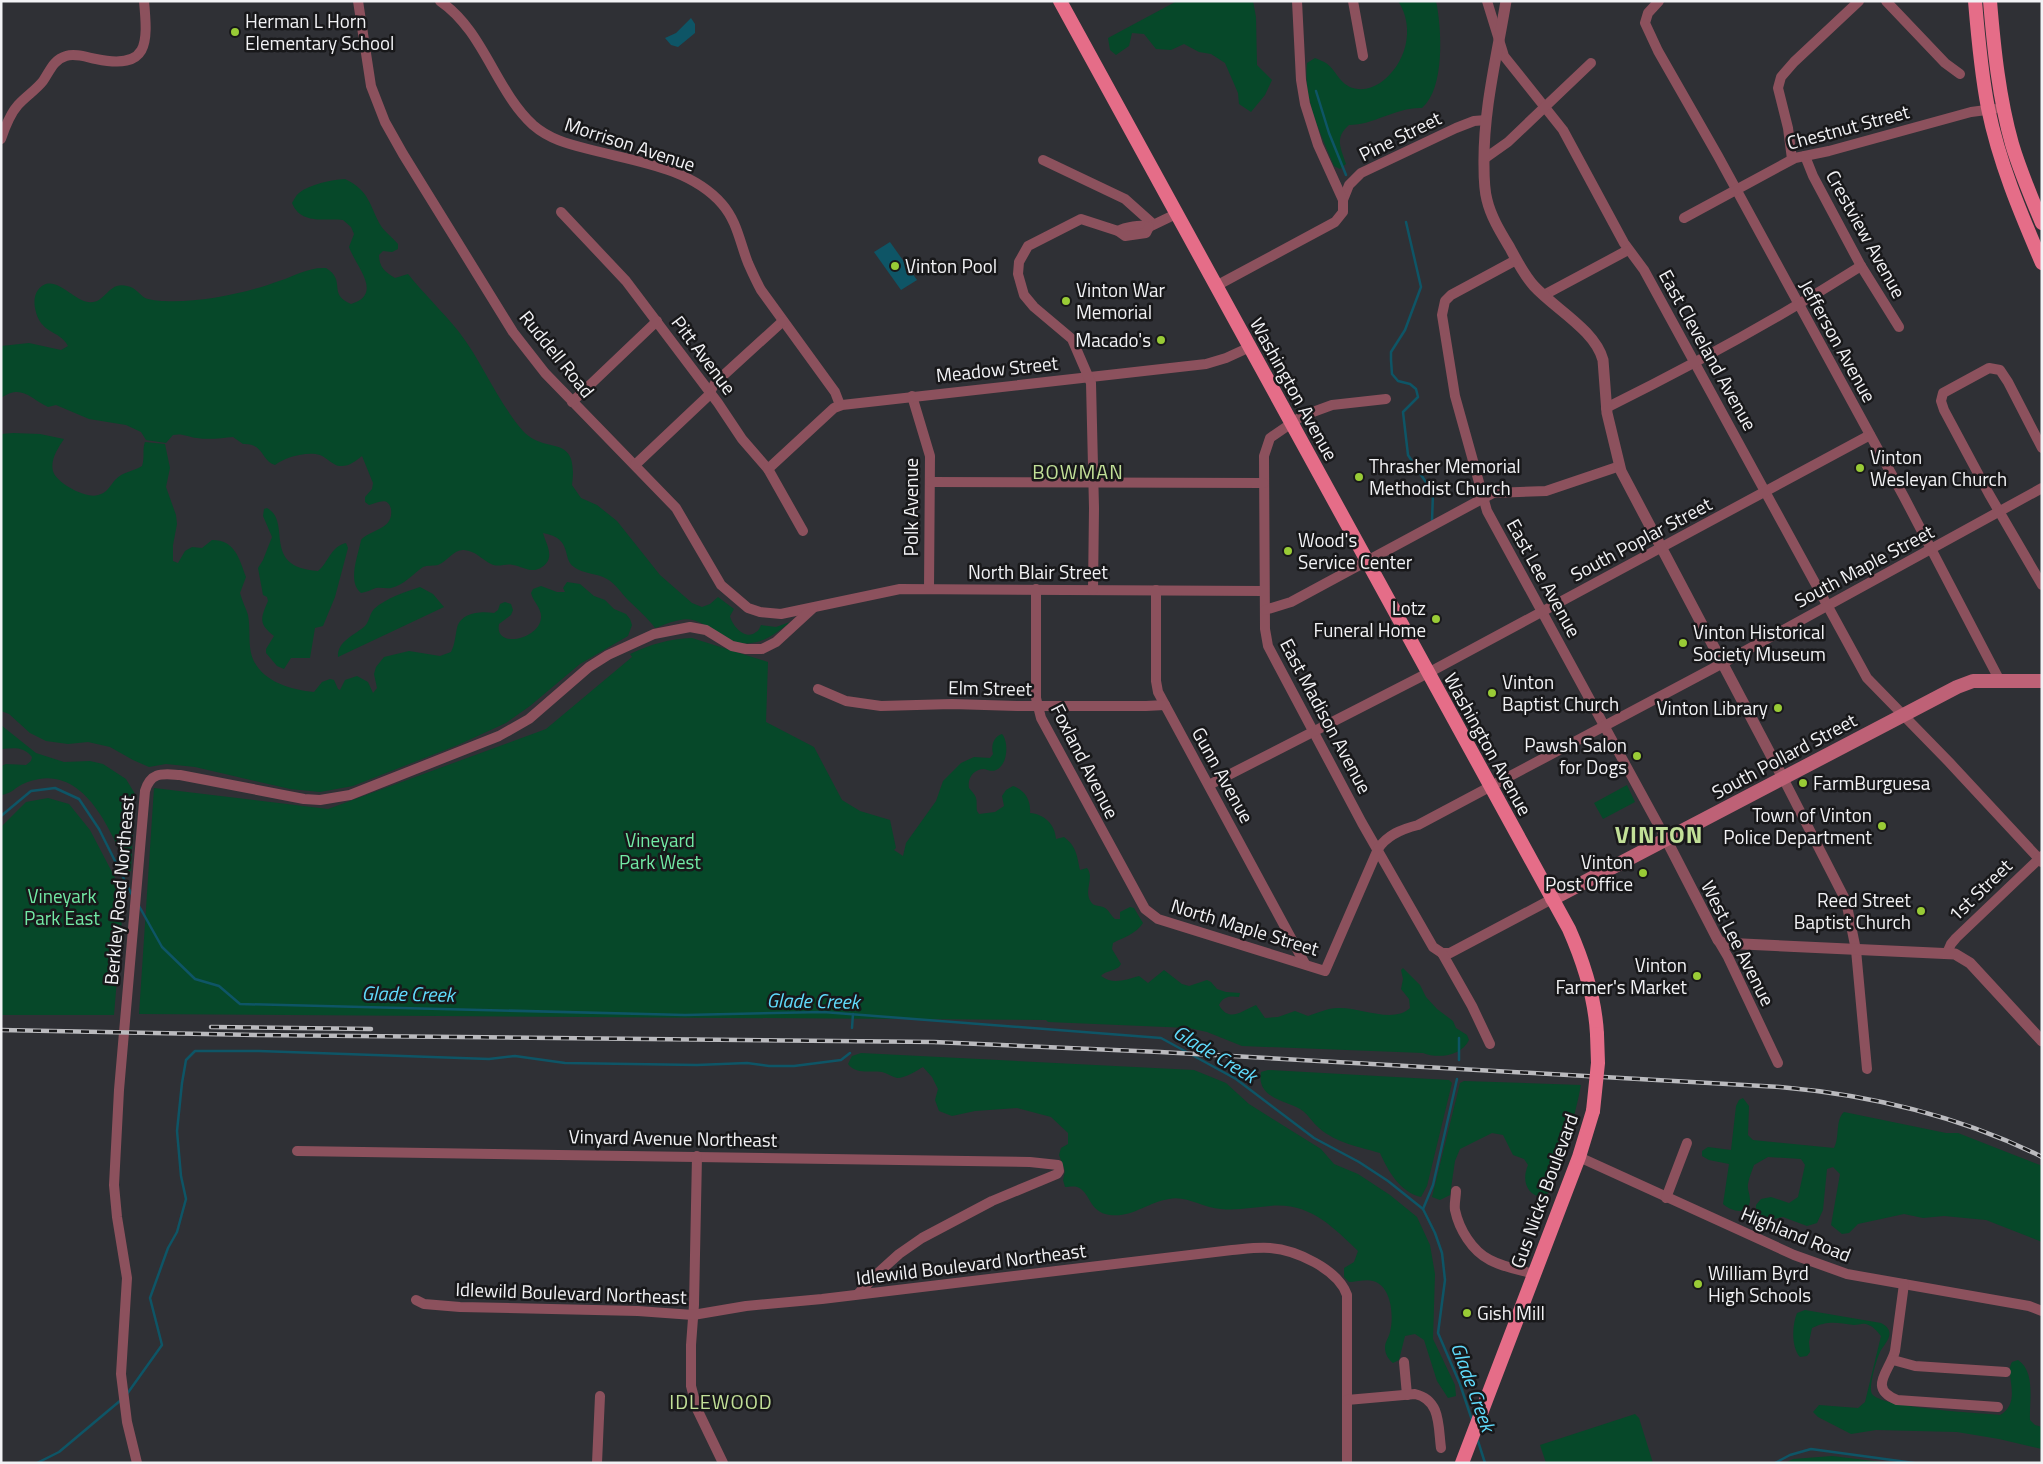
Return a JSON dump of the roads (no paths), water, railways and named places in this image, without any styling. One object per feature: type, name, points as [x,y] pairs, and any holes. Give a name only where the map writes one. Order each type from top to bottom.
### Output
[{"type":"main road","name":"Washington Avenue","points":[[1060,1],[1552,900]]},
{"type":"main road","points":[[1975,1],[1982,76],[1988,109],[2004,168],[2042,263]]},
{"type":"main road","points":[[1990,1],[1998,79],[2004,108],[2022,174],[2042,223]]},
{"type":"main road","name":"South Pollard Street","points":[[1552,900],[1965,684],[1973,681],[2000,680],[2040,683]]},
{"type":"main road","name":"Gus Nicks Boulevard","points":[[1462,1463],[1579,1157],[1593,1111],[1598,1063],[1593,999],[1584,966],[1569,929],[1552,900]]},
{"type":"street","points":[[1,139],[18,105],[38,87],[50,68],[61,58],[75,55],[116,63],[132,59],[137,55],[145,40],[144,1]]},
{"type":"street","name":"Ruddell Road","points":[[358,1],[371,86],[385,122],[513,332],[545,373],[676,508],[721,585],[748,608],[760,612],[771,614],[813,608]]},
{"type":"street","name":"Morrison Avenue","points":[[440,1],[464,24],[519,108],[543,132],[566,143],[661,168],[689,179],[714,196],[731,217],[761,290],[835,392],[840,405]]},
{"type":"street","points":[[1297,1],[1300,80],[1305,104],[1318,145],[1343,200]]},
{"type":"street","points":[[1353,1],[1363,56]]},
{"type":"street","name":"East Cleveland Avenue","points":[[1487,1],[1508,64],[1546,107],[1563,130],[1628,250],[1639,260],[1866,678],[2041,859]]},
{"type":"street","points":[[1506,1],[1486,120],[1484,159],[1487,200],[1491,212],[1526,276],[1598,347],[1603,360],[1606,408],[1620,466],[1846,901],[1856,950],[1867,1069]]},
{"type":"street","name":"Jefferson Avenue","points":[[1659,1],[1648,13],[1646,28],[1932,549],[2000,680]]},
{"type":"street","points":[[1792,159],[1788,128],[1778,84],[1789,67],[1859,1]]},
{"type":"street","points":[[1886,1],[1945,63],[1960,74]]},
{"type":"street","points":[[1484,159],[1508,142],[1591,63]]},
{"type":"street","name":"Chestnut Street","points":[[1684,218],[1792,159],[1829,151],[1950,117],[1988,109],[2004,108]]},
{"type":"street","name":"Pine Street","points":[[1216,286],[1335,222],[1343,212],[1343,200],[1349,185],[1362,173],[1456,128],[1474,121],[1486,120]]},
{"type":"street","name":"Crestview Avenue","points":[[1805,156],[1861,266],[1899,327]]},
{"type":"street","points":[[1043,160],[1125,199],[1151,225]]},
{"type":"street","name":"Pitt Avenue","points":[[561,212],[612,265],[656,321],[742,439],[768,469],[803,531]]},
{"type":"street","points":[[1093,590],[1092,388],[1072,339],[1034,307],[1024,296],[1018,274],[1019,262],[1028,246],[1081,219],[1118,231],[1124,228],[1151,225],[1176,214]]},
{"type":"street","points":[[1544,295],[1628,250]]},
{"type":"street","name":"East Lee Avenue","points":[[1516,260],[1451,295],[1445,301],[1442,315],[1455,396],[1482,499],[1487,511],[1666,839]]},
{"type":"street","points":[[1606,408],[1695,362],[1798,305],[1861,266]]},
{"type":"street","points":[[572,402],[656,321]]},
{"type":"street","points":[[635,465],[710,393],[716,383],[784,321]]},
{"type":"street","name":"Meadow Street","points":[[840,405],[1212,363],[1250,346]]},
{"type":"street","points":[[2042,448],[2004,373],[1996,368],[1989,368],[1943,393],[1941,401],[1944,410],[1999,512],[2042,585]]},
{"type":"street","name":"Polk Avenue","points":[[912,396],[930,456],[929,589]]},
{"type":"street","name":"East Madison Avenue","points":[[1386,399],[1348,402],[1324,408],[1302,416],[1270,438],[1264,456],[1266,638],[1269,649],[1313,731],[1432,947],[1442,953],[1472,1006],[1490,1044]]},
{"type":"street","points":[[768,469],[834,408],[840,405]]},
{"type":"street","name":"South Poplar Street","points":[[1209,785],[1428,673],[1870,435]]},
{"type":"street","points":[[1265,610],[1291,602],[1482,499],[1499,492],[1546,491],[1620,466]]},
{"type":"street","points":[[930,482],[1264,483]]},
{"type":"street","name":"South Maple Street","points":[[1378,849],[1386,839],[1401,830],[1418,825],[1722,663],[2042,488]]},
{"type":"street","name":"North Blair Street","points":[[813,608],[886,591],[929,589],[1264,591]]},
{"type":"street","name":"Foxland Avenue","points":[[1036,589],[1037,706],[1041,718],[1145,909]]},
{"type":"street","name":"Gunn Avenue","points":[[1156,590],[1156,681],[1158,692],[1305,964]]},
{"type":"street","name":"Berkley Road Northeast","points":[[137,1463],[127,1422],[121,1374],[127,1278],[114,1185],[119,1090],[145,791],[148,784],[156,775],[162,774],[202,778],[304,799],[320,800],[350,795],[446,758],[514,728],[535,714],[589,667],[608,655],[647,636],[690,627],[706,630],[732,646],[746,649],[762,649],[776,642],[813,608]]},
{"type":"street","name":"Elm Street","points":[[818,690],[846,701],[865,705],[1165,705]]},
{"type":"street","name":"West Lee Avenue","points":[[1666,839],[1728,957],[1778,1063]]},
{"type":"street","name":"North Maple Street","points":[[1145,909],[1158,919],[1325,971],[1378,849]]},
{"type":"street","name":"1st Street","points":[[1947,953],[1950,944],[2041,859]]},
{"type":"street","points":[[1442,953],[1450,953],[1552,900]]},
{"type":"street","points":[[1718,940],[1724,944],[1947,953],[1960,956],[1970,963],[2042,1041]]},
{"type":"street","points":[[1666,1198],[1687,1143]]},
{"type":"street","name":"Vinyard Avenue Northeast","points":[[298,1150],[697,1156],[1048,1163],[1058,1165],[1059,1171],[1057,1174],[992,1202],[915,1243],[878,1273],[858,1294]]},
{"type":"street","points":[[697,1156],[691,1379],[694,1399],[723,1463]]},
{"type":"street","name":"Highland Road","points":[[1579,1157],[1666,1198],[1794,1255],[1826,1267],[1847,1274],[2029,1306],[2042,1312]]},
{"type":"street","points":[[1456,1191],[1455,1210],[1468,1241],[1479,1253],[1490,1260],[1534,1274]]},
{"type":"street","name":"Idlewild Boulevard Northeast","points":[[416,1300],[424,1304],[460,1307],[638,1311],[693,1315],[746,1306],[1232,1250],[1279,1249],[1332,1273],[1344,1288],[1348,1322],[1347,1463]]},
{"type":"street","points":[[1904,1284],[1893,1360],[1882,1376],[1882,1386],[1886,1396],[1897,1400],[1998,1407]]},
{"type":"street","points":[[1893,1360],[1915,1366],[2006,1372]]},
{"type":"street","points":[[1404,1362],[1407,1395]]},
{"type":"street","points":[[1347,1400],[1407,1395],[1423,1396],[1432,1404],[1438,1424],[1441,1448]]},
{"type":"street","points":[[597,1463],[600,1396]]},
{"type":"water","points":[[691,18],[695,24],[695,33],[678,47],[671,45],[665,38],[676,33]]},
{"type":"water","name":"Vinton Pool","points":[[890,242],[917,280],[901,290],[874,252]]},
{"type":"waterway","points":[[1316,91],[1329,133],[1346,175]]},
{"type":"waterway","points":[[1406,222],[1421,287],[1405,330],[1391,352],[1392,374],[1398,381],[1410,384],[1416,389],[1418,397],[1403,412],[1408,455],[1433,493],[1432,521]]},
{"type":"waterway","name":"Glade Creek","points":[[1,816],[31,791],[55,788],[79,799],[99,829],[132,895]]},
{"type":"waterway","name":"Glade Creek","points":[[139,906],[162,947],[195,979],[219,986],[240,1004],[685,1015],[823,1012],[1161,1038],[1236,1079],[1314,1138],[1359,1162],[1388,1181],[1423,1209],[1435,1233],[1442,1253],[1445,1280],[1438,1333],[1460,1384],[1472,1420]]},
{"type":"waterway","points":[[852,1028],[853,1014]]},
{"type":"waterway","points":[[1459,1038],[1459,1060]]},
{"type":"waterway","points":[[127,1394],[162,1345],[150,1298],[168,1248],[177,1232],[186,1199],[181,1176],[177,1131],[186,1060],[195,1051],[259,1051],[489,1059],[515,1056],[565,1063],[697,1065],[747,1063],[769,1066],[794,1066],[841,1060],[850,1053]]},
{"type":"waterway","points":[[1423,1209],[1433,1185],[1457,1079]]},
{"type":"waterway","points":[[37,1463],[59,1452],[121,1400]]},
{"type":"waterway","name":"Glade Creek","points":[[1477,1438],[1485,1463]]},
{"type":"waterway","name":"Glade Creek","points":[[1775,1463],[1790,1455],[1811,1449],[1914,1463]]},
{"type":"railway","points":[[211,1027],[371,1029]]},
{"type":"railway","points":[[1,1030],[257,1035],[934,1042],[1160,1052],[1780,1087],[1848,1096],[1914,1110],[1979,1130],[2042,1157]]},
{"type":"place","name":"Herman L Horn Elementary School","points":[[235,32]]},
{"type":"place","name":"Vinton Pool","points":[[895,266]]},
{"type":"place","name":"Vinton War Memorial","points":[[1066,301]]},
{"type":"place","name":"Macado's","points":[[1161,340]]},
{"type":"place","name":"Vinton Wesleyan Church","points":[[1860,468]]},
{"type":"place","name":"Thrasher Memorial Methodist Church","points":[[1359,477]]},
{"type":"place","name":"Wood's Service Center","points":[[1288,551]]},
{"type":"place","name":"Lotz Funeral Home","points":[[1436,619]]},
{"type":"place","name":"Vinton Historical Society Museum","points":[[1683,643]]},
{"type":"place","name":"Vinton Baptist Church","points":[[1492,693]]},
{"type":"place","name":"Vinton Library","points":[[1778,708]]},
{"type":"place","name":"Pawsh Salon for Dogs","points":[[1637,756]]},
{"type":"place","name":"FarmBurguesa","points":[[1803,783]]},
{"type":"place","name":"Town of Vinton Police Department","points":[[1882,826]]},
{"type":"place","name":"Vinton Post Office","points":[[1643,873]]},
{"type":"place","name":"Reed Street Baptist Church","points":[[1921,911]]},
{"type":"place","name":"Vinton Farmer's Market","points":[[1697,976]]},
{"type":"place","name":"William Byrd High Schools","points":[[1698,1284]]},
{"type":"place","name":"Gish Mill","points":[[1467,1313]]},
{"type":"district","name":"BOWMAN","points":[[1078,472]]},
{"type":"district","name":"VINTON","points":[[1659,835]]},
{"type":"district","name":"IDLEWOOD","points":[[721,1402]]},
{"type":"park label","name":"Vineyard Park West","points":[[660,851]]},
{"type":"park label","name":"Vineyark Park East","points":[[62,907]]}]
